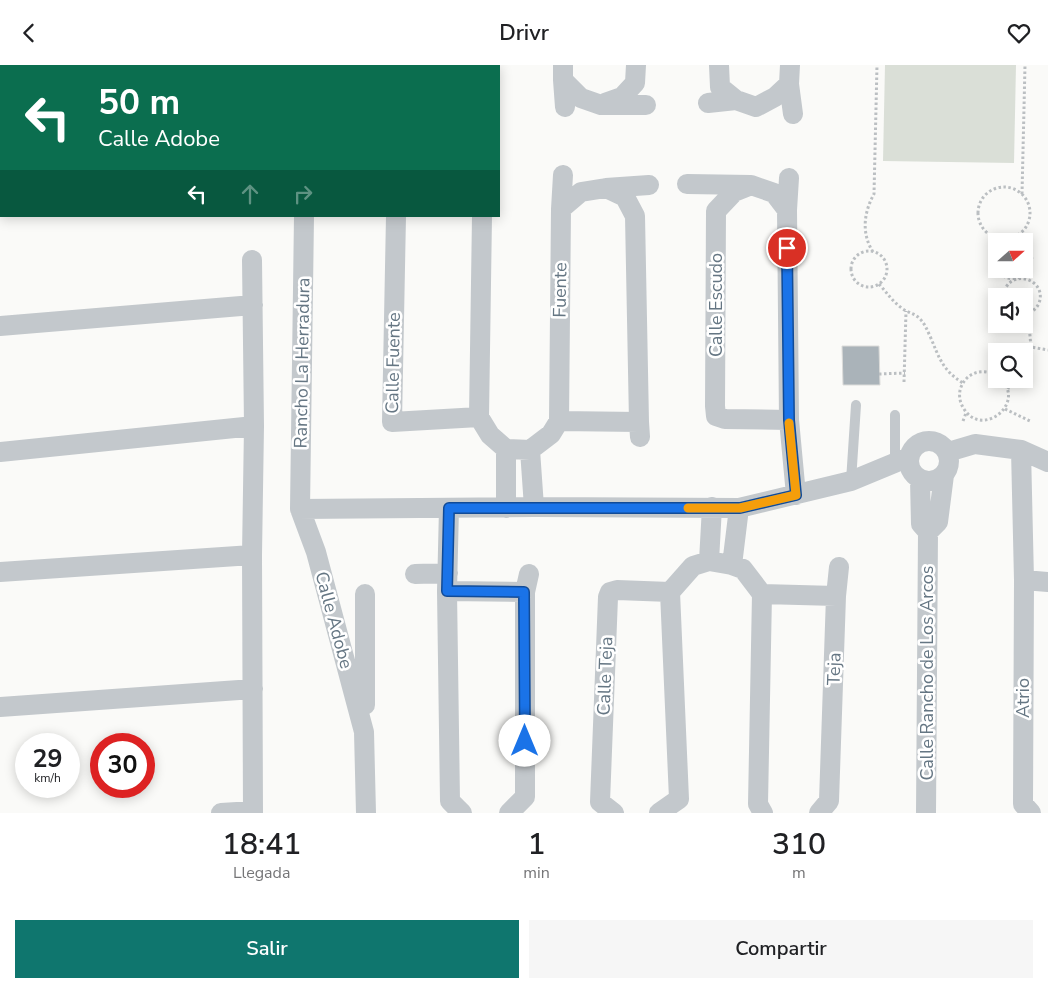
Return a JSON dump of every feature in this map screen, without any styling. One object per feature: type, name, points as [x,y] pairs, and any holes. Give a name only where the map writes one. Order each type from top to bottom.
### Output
[{"type":"street","points":[[601,105],[622,97],[635,83],[636,65]]},
{"type":"street","points":[[720,65],[720,87],[736,100],[756,107],[775,97],[789,74]]},
{"type":"street","points":[[563,73],[581,98],[601,105],[646,105]]},
{"type":"street","points":[[563,73],[565,107]]},
{"type":"street","points":[[789,74],[794,114]]},
{"type":"street","points":[[708,103],[736,100]]},
{"type":"street","name":"Fuente","points":[[558,421],[561,209],[564,175]]},
{"type":"street","points":[[790,178],[787,210],[789,420],[796,495]]},
{"type":"street","points":[[688,184],[751,185],[774,193],[787,210]]},
{"type":"street","points":[[561,209],[581,192],[606,187],[649,185]]},
{"type":"street","name":"Calle Escudo","points":[[751,185],[734,192],[716,211],[716,416],[725,419],[789,420]]},
{"type":"street","points":[[518,450],[551,434],[558,421],[640,429],[635,216],[625,197],[606,187]]},
{"type":"street","name":"Rancho La Herradura","points":[[300,509],[304,217]]},
{"type":"street","name":"Calle Fuente","points":[[396,217],[392,422],[478,417]]},
{"type":"street","points":[[482,217],[478,417],[490,435],[518,450],[534,507]]},
{"type":"street","points":[[221,813],[253,812],[252,555],[254,426],[252,260]]},
{"type":"street","points":[[0,326],[253,305]]},
{"type":"street","points":[[0,452],[254,426]]},
{"type":"street","points":[[300,509],[740,508],[850,481],[902,460],[915,446],[927,440],[939,443],[948,452],[949,464],[944,475],[932,481],[920,479],[902,460]]},
{"type":"street","points":[[948,452],[975,444],[1021,450],[1048,462]]},
{"type":"street","points":[[506,508],[518,450]]},
{"type":"street","name":"Atrio","points":[[1021,450],[1024,580],[1025,810]]},
{"type":"street","name":"Calle Rancho de Los Arcos","points":[[928,532],[938,522],[944,475]]},
{"type":"street","name":"Calle Rancho de Los Arcos","points":[[920,479],[921,524],[928,532],[926,813]]},
{"type":"street","points":[[709,561],[712,507]]},
{"type":"street","points":[[449,508],[447,582],[450,801],[462,813]]},
{"type":"street","points":[[732,565],[740,508]]},
{"type":"street","name":"Calle Adobe","points":[[300,509],[316,552],[364,732]]},
{"type":"street","points":[[0,572],[252,555]]},
{"type":"street","points":[[659,813],[679,799],[670,592],[693,566],[709,561],[743,569],[762,594],[760,810]]},
{"type":"street","name":"Teja","points":[[819,813],[829,801],[836,596],[840,567]]},
{"type":"street","points":[[415,574],[447,582],[527,583],[525,797],[509,813]]},
{"type":"street","points":[[1024,580],[1048,582]]},
{"type":"street","name":"Calle Teja","points":[[614,813],[600,802],[608,597],[610,592],[616,590],[670,592]]},
{"type":"street","name":"Calle Adobe","points":[[365,594],[364,732],[366,813]]},
{"type":"street","points":[[762,594],[836,596]]},
{"type":"street","points":[[0,707],[253,689]]},
{"type":"lane","points":[[850,481],[856,405]]},
{"type":"lane","points":[[895,415],[902,460]]},
{"type":"path","points":[[873,251],[867,239],[865,224],[868,207],[874,194],[877,65]]},
{"type":"path","points":[[1022,193],[1025,65]]},
{"type":"path","points":[[988,233],[980,223],[978,215],[982,197],[997,187],[1006,186],[1022,193],[1028,201],[1030,217],[1028,225],[1022,233]]},
{"type":"path","points":[[873,251],[880,254],[887,269],[886,275],[879,284],[868,287],[857,282],[852,266],[858,255],[863,252],[873,251]]},
{"type":"path","points":[[1005,288],[1018,278]]},
{"type":"path","points":[[1025,278],[1036,285],[1040,295],[1040,301],[1033,311]]},
{"type":"path","points":[[879,284],[891,299],[906,311],[921,319],[940,361],[954,377],[963,383]]},
{"type":"path","points":[[904,382],[906,311]]},
{"type":"path","points":[[1033,348],[1048,350]]},
{"type":"path","points":[[988,372],[975,373],[963,383],[959,398],[966,413],[972,418],[980,420],[996,417],[1007,405],[1008,389]]},
{"type":"path","points":[[879,374],[905,373]]},
{"type":"path","points":[[1005,409],[1032,422]]},
{"type":"path","points":[[963,421],[966,413]]},
{"type":"shaded area","points":[[885,65],[1016,65],[1014,163],[883,161]]},
{"type":"building","points":[[842,346],[879,346],[880,385],[843,385]]},
{"type":"slow traffic","points":[[688,508],[740,508],[796,495],[789,423]]},
{"type":"route","points":[[525,741],[524,592],[447,591],[449,508],[740,508],[796,495],[789,420],[787,248]]}]
